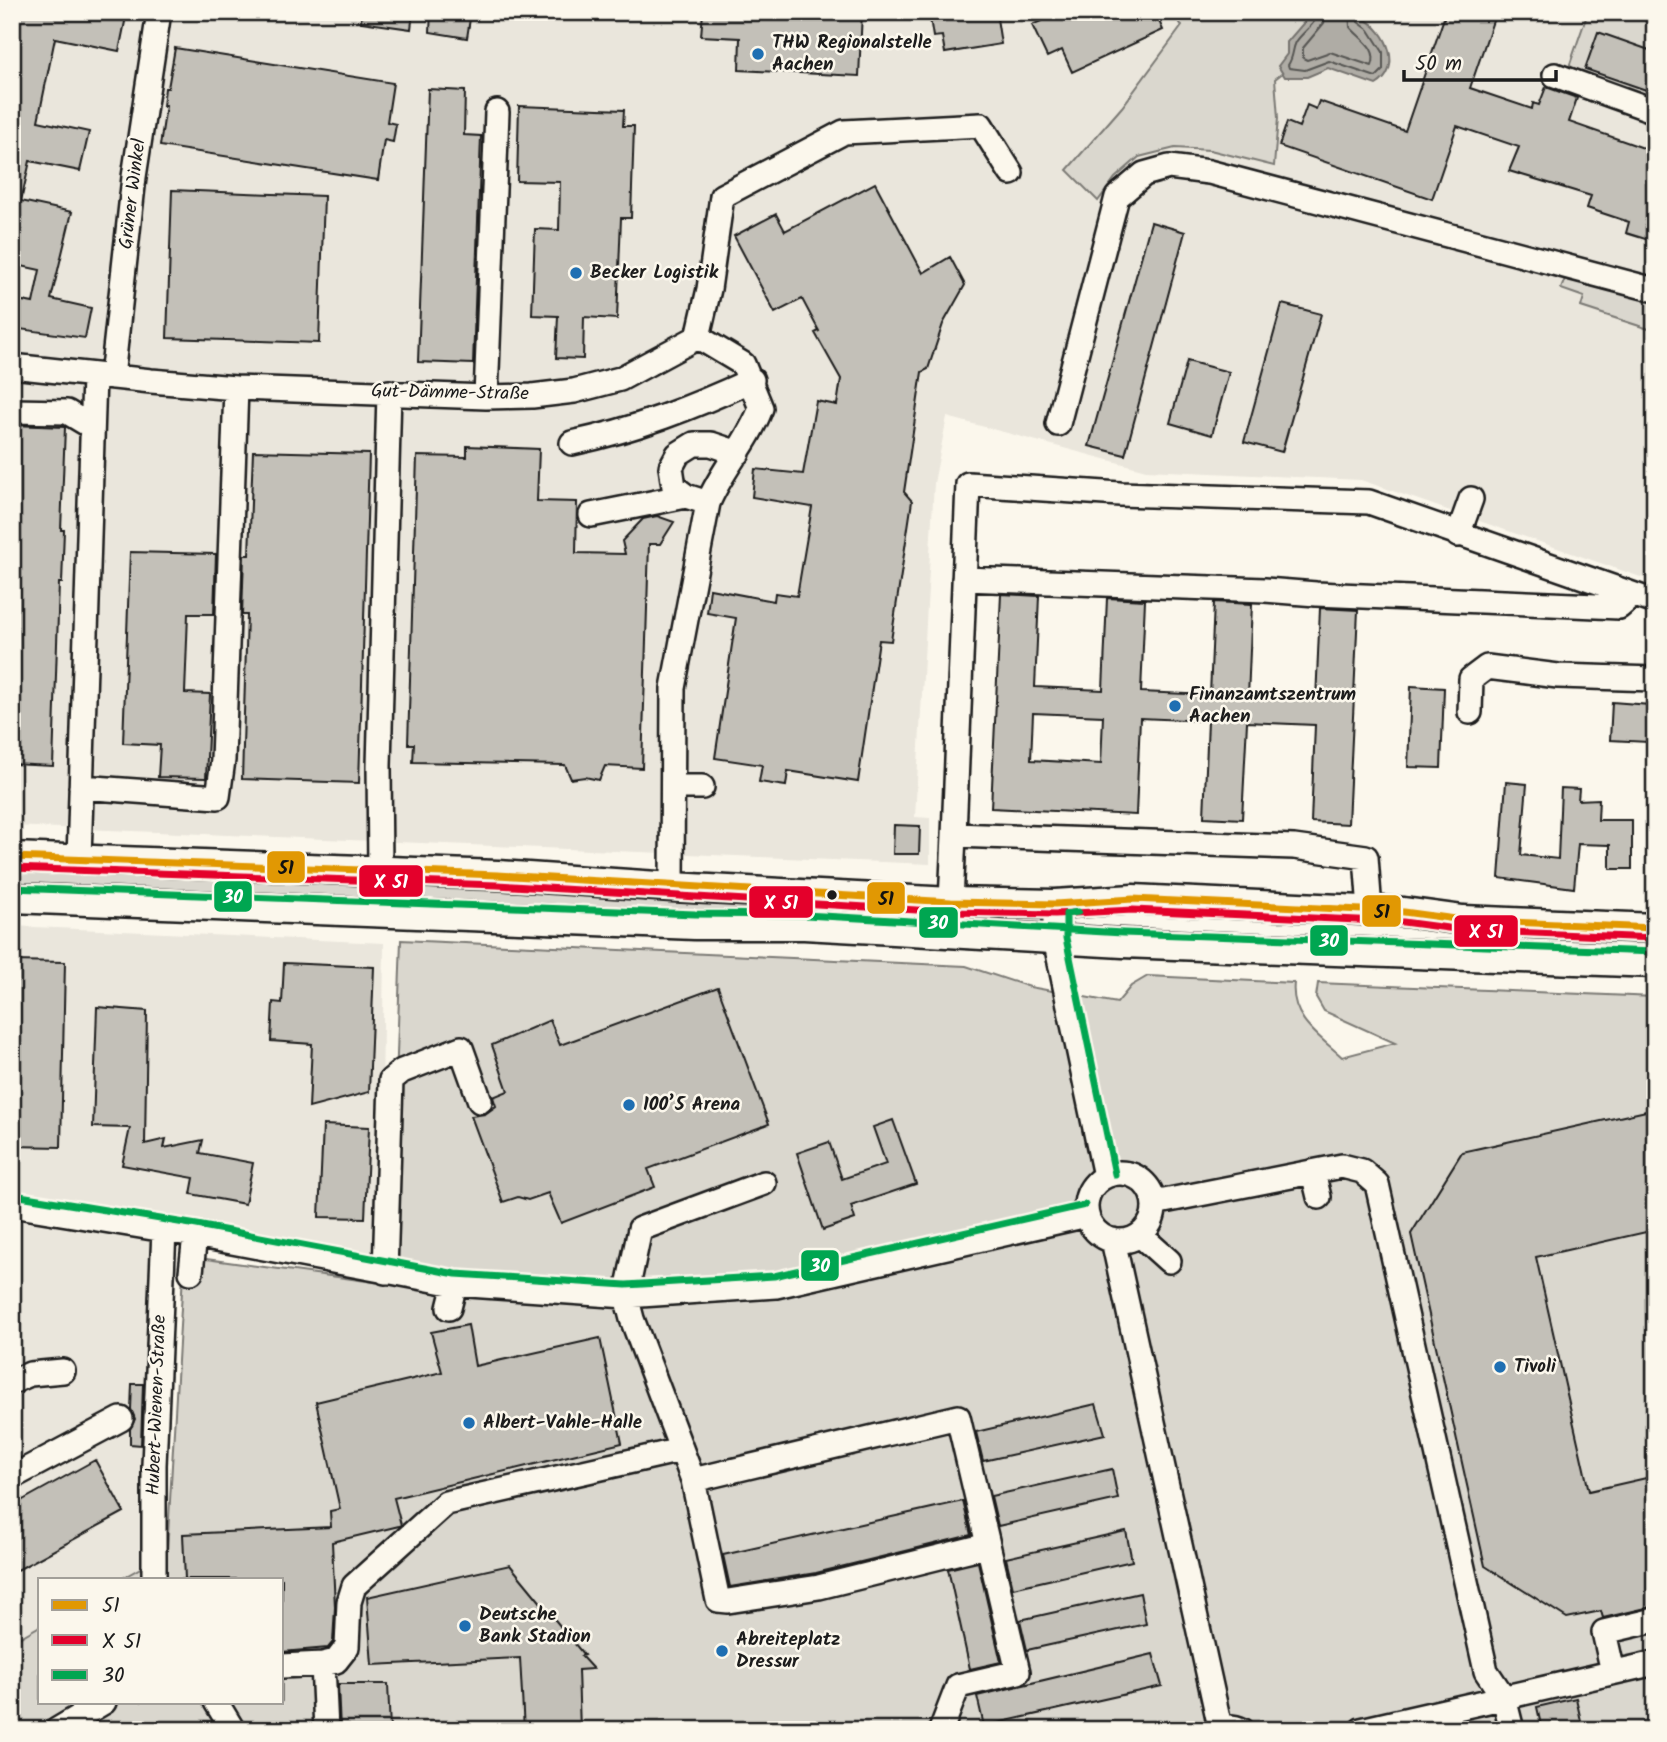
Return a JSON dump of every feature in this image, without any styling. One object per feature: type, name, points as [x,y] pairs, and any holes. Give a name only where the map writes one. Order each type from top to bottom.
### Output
[{"type":"main road","points":[[12,857],[380,869],[951,902],[1055,904],[1133,899],[1404,912],[1463,920],[1655,928]]},
{"type":"main road","points":[[12,898],[695,925],[817,926],[1055,939],[1655,963]]},
{"type":"street","name":"Grüner Winkel","points":[[79,859],[92,427],[103,376],[159,12]]},
{"type":"street","points":[[1555,75],[1655,111]]},
{"type":"street","points":[[486,397],[497,113]]},
{"type":"street","points":[[592,515],[697,500],[715,486],[755,426],[761,408],[752,380],[743,364],[698,337],[709,289],[722,196],[844,132],[981,125],[1011,173]]},
{"type":"street","points":[[1058,424],[1117,197],[1144,174],[1169,167],[1209,172],[1655,290]]},
{"type":"street","name":"Gut-Dämme-Straße","points":[[12,366],[236,388],[486,397],[574,391],[620,379],[698,337]]},
{"type":"street","points":[[572,443],[611,435],[663,419],[752,380]]},
{"type":"street","points":[[80,794],[218,797],[223,760],[236,388]]},
{"type":"street","points":[[380,869],[379,766],[388,392]]},
{"type":"street","points":[[12,411],[67,412],[92,427]]},
{"type":"street","points":[[697,500],[674,487],[671,467],[678,454],[694,444],[711,444],[738,453]]},
{"type":"street","points":[[951,902],[968,484],[1120,494],[1369,502],[1655,602]]},
{"type":"street","points":[[1458,535],[1471,499]]},
{"type":"street","points":[[673,887],[673,688],[697,500]]},
{"type":"street","points":[[964,579],[1265,590],[1568,606],[1619,607],[1633,595]]},
{"type":"street","points":[[1470,712],[1471,679],[1487,667],[1558,676],[1655,679]]},
{"type":"street","points":[[673,787],[702,787]]},
{"type":"street","points":[[954,835],[1294,847],[1366,857],[1370,910]]},
{"type":"street","points":[[1055,904],[1055,939],[1105,1176]]},
{"type":"street","points":[[385,1272],[391,1080],[402,1071],[460,1048],[480,1101]]},
{"type":"street","points":[[1154,1203],[1342,1166],[1362,1171],[1377,1184],[1486,1671],[1504,1698],[1512,1730]]},
{"type":"street","points":[[1313,1171],[1319,1197]]},
{"type":"street","points":[[1121,1172],[1137,1177],[1149,1188],[1154,1203],[1152,1220],[1140,1235],[1127,1240],[1113,1240],[1097,1231],[1087,1215],[1087,1200],[1093,1186],[1105,1176],[1121,1172]]},
{"type":"street","points":[[764,1183],[640,1229],[626,1296],[632,1319],[693,1480],[718,1600],[728,1601],[819,1587],[988,1545]]},
{"type":"street","points":[[12,1205],[195,1235],[455,1284],[626,1296],[776,1286],[1087,1215]]},
{"type":"street","name":"Hubert-Wienen-Straße","points":[[154,1578],[154,1465],[164,1230]]},
{"type":"street","points":[[191,1272],[195,1235]]},
{"type":"street","points":[[1140,1235],[1169,1261]]},
{"type":"street","points":[[1113,1240],[1226,1729]]},
{"type":"street","points":[[449,1308],[455,1284]]},
{"type":"street","points":[[12,1382],[30,1374],[63,1371]]},
{"type":"street","points":[[693,1480],[958,1417],[1018,1672],[958,1686],[941,1730]]},
{"type":"street","points":[[12,1477],[121,1419]]},
{"type":"street","points":[[284,1666],[336,1661],[347,1647],[349,1602],[354,1586],[446,1503],[681,1450]]},
{"type":"street","points":[[1613,1672],[1604,1632],[1655,1620]]},
{"type":"street","points":[[1361,1730],[1399,1710],[1504,1698],[1655,1663]]},
{"type":"street","points":[[323,1664],[326,1730]]},
{"type":"street","points":[[1493,1730],[1504,1698]]},
{"type":"street","points":[[57,1730],[101,1704]]},
{"type":"street","points":[[217,1704],[233,1730]]},
{"type":"shaded area","points":[[12,12],[1655,12],[1655,582],[1361,480],[1146,470],[947,417],[934,483],[915,817],[930,818],[930,864],[12,826]]},
{"type":"shaded area","points":[[1173,12],[1350,12],[1334,33],[1275,79],[1278,118],[1274,166],[1210,150],[1175,148],[1139,157],[1115,178],[1098,201],[1067,170],[1122,107],[1182,26]]},
{"type":"shaded area","points":[[1588,12],[1655,12],[1655,101],[1571,71],[1570,64]]},
{"type":"shaded area","points":[[1566,276],[1655,300],[1655,331],[1581,307],[1584,297],[1561,289]]},
{"type":"shaded area","points":[[12,872],[1001,913],[1002,923],[12,885]]},
{"type":"shaded area","points":[[12,926],[384,943],[380,1258],[166,1224],[167,1553],[123,1578],[38,1578],[38,1627],[12,1642]]},
{"type":"shaded area","points":[[401,940],[966,966],[1030,987],[1117,1003],[1131,986],[1148,976],[1294,983],[1294,995],[1301,1016],[1316,1034],[1342,1057],[1395,1043],[1324,1011],[1316,997],[1318,983],[1655,997],[1655,1730],[12,1730],[12,1642],[38,1627],[38,1704],[284,1704],[284,1578],[123,1578],[167,1553],[184,1256],[389,1284]]},
{"type":"water","points":[[1313,12],[1366,12],[1364,19],[1380,32],[1389,50],[1389,70],[1384,78],[1376,85],[1328,68],[1307,77],[1285,77],[1278,66],[1287,54],[1287,42]]},
{"type":"building","points":[[12,12],[127,12],[119,51],[55,38],[38,121],[89,132],[80,171],[30,161],[21,201],[72,212],[51,299],[91,308],[85,338],[12,328],[12,299],[33,303],[40,270],[12,264]]},
{"type":"building","points":[[362,12],[413,12],[411,29],[361,22]]},
{"type":"building","points":[[431,12],[471,12],[467,38],[430,32]]},
{"type":"building","points":[[703,12],[862,12],[859,76],[739,70],[740,38],[701,36]]},
{"type":"building","points":[[929,12],[996,12],[1001,44],[945,53],[942,36],[933,37]]},
{"type":"building","points":[[1037,12],[1155,12],[1163,30],[1072,72],[1062,50],[1047,57],[1032,25],[1041,21]]},
{"type":"building","points":[[1446,12],[1496,12],[1470,88],[1532,109],[1533,103],[1539,105],[1546,87],[1577,98],[1569,122],[1655,152],[1655,242],[1626,233],[1629,222],[1587,208],[1591,196],[1509,171],[1519,147],[1457,126],[1432,199],[1279,146],[1287,122],[1299,127],[1307,105],[1316,109],[1319,101],[1405,131]]},
{"type":"building","points":[[1598,32],[1655,52],[1655,93],[1585,69]]},
{"type":"building","points":[[175,48],[393,83],[387,122],[396,124],[393,142],[384,140],[378,180],[160,146],[166,106],[163,106],[165,88],[168,88]]},
{"type":"building","points":[[428,89],[465,91],[464,135],[481,136],[473,364],[418,362]]},
{"type":"building","name":"Becker Logistik","points":[[519,106],[624,110],[623,126],[634,126],[631,218],[621,218],[617,319],[584,317],[583,359],[556,358],[558,316],[532,315],[535,229],[559,230],[560,182],[517,181]]},
{"type":"building","points":[[875,183],[923,273],[950,257],[965,285],[943,324],[928,369],[922,372],[904,492],[912,501],[891,641],[879,640],[858,782],[788,771],[786,786],[759,782],[762,765],[715,758],[736,618],[707,613],[710,589],[774,601],[775,593],[797,596],[812,507],[752,497],[755,469],[803,474],[816,401],[837,405],[841,379],[815,333],[819,331],[802,299],[775,313],[734,236],[776,214],[785,231]]},
{"type":"building","points":[[172,190],[324,196],[319,343],[167,338]]},
{"type":"building","points":[[1151,222],[1185,232],[1125,455],[1089,446]]},
{"type":"building","points":[[1282,304],[1321,314],[1282,452],[1244,442]]},
{"type":"building","points":[[1187,361],[1229,372],[1212,435],[1170,423]]},
{"type":"building","points":[[12,425],[65,427],[61,530],[64,530],[62,583],[59,583],[53,766],[12,764]]},
{"type":"building","points":[[467,446],[539,449],[537,501],[577,502],[576,553],[625,554],[622,541],[643,519],[657,516],[674,522],[660,544],[649,544],[642,768],[605,766],[599,780],[585,777],[571,779],[565,765],[413,762],[414,744],[408,744],[417,456],[467,457]]},
{"type":"building","points":[[253,451],[369,454],[359,783],[242,779],[247,615],[242,615],[244,555],[249,555]]},
{"type":"building","points":[[130,552],[216,554],[214,614],[188,614],[185,693],[210,694],[206,778],[158,777],[160,745],[123,743]]},
{"type":"building","name":"Finanzamtszentrum Aachen","points":[[1001,594],[1039,596],[1035,687],[1103,690],[1107,598],[1145,600],[1141,692],[1210,695],[1214,602],[1252,604],[1248,697],[1316,700],[1320,608],[1358,610],[1348,824],[1311,822],[1315,725],[1247,722],[1242,819],[1204,817],[1208,721],[1140,718],[1136,815],[991,808]],"holes":[[[1033,713],[1103,716],[1101,764],[1031,760]]]},
{"type":"building","points":[[1411,686],[1444,688],[1441,768],[1408,767]]},
{"type":"building","points":[[1612,702],[1650,705],[1648,742],[1610,740]]},
{"type":"building","points":[[1506,782],[1527,784],[1521,855],[1558,859],[1561,788],[1579,789],[1578,800],[1599,799],[1598,820],[1632,820],[1632,869],[1610,869],[1610,845],[1578,844],[1574,888],[1499,878]]},
{"type":"building","points":[[894,825],[920,826],[919,854],[893,854]]},
{"type":"building","points":[[12,961],[65,962],[61,1147],[12,1146]]},
{"type":"building","points":[[284,963],[374,967],[369,1092],[309,1108],[312,1044],[271,1041],[273,1002],[282,1003]]},
{"type":"building","name":"100’5 Arena","points":[[718,987],[769,1124],[648,1169],[655,1187],[561,1223],[548,1193],[528,1200],[518,1197],[503,1202],[471,1116],[485,1114],[496,1106],[493,1097],[508,1091],[492,1045],[550,1020],[560,1045]]},
{"type":"building","points":[[97,1007],[147,1011],[145,1144],[166,1139],[164,1148],[203,1140],[200,1153],[253,1163],[245,1204],[191,1194],[194,1178],[122,1165],[130,1128],[93,1127]]},
{"type":"building","name":"Tivoli","points":[[1655,1109],[1655,1230],[1536,1257],[1589,1491],[1655,1476],[1655,1606],[1603,1618],[1601,1611],[1567,1618],[1485,1566],[1411,1234],[1462,1152]]},
{"type":"building","points":[[893,1120],[916,1184],[851,1206],[855,1219],[823,1230],[797,1153],[829,1142],[842,1179],[886,1164],[873,1127]]},
{"type":"building","points":[[323,1125],[369,1127],[365,1218],[319,1217]]},
{"type":"building","name":"Albert-Vahle-Halle","points":[[468,1325],[475,1366],[600,1338],[622,1443],[394,1498],[401,1525],[332,1542],[335,1607],[333,1642],[328,1648],[284,1652],[284,1578],[185,1578],[183,1534],[331,1527],[330,1511],[340,1509],[316,1402],[442,1372],[431,1332]]},
{"type":"building","points":[[132,1384],[143,1384],[141,1445],[130,1444],[130,1429],[135,1419],[131,1409]]},
{"type":"building","points":[[1096,1404],[1105,1434],[983,1461],[976,1432]]},
{"type":"building","points":[[95,1460],[124,1512],[12,1573],[12,1506]]},
{"type":"building","points":[[1112,1469],[1118,1499],[998,1526],[991,1496]]},
{"type":"building","points":[[963,1501],[971,1535],[816,1573],[730,1587],[723,1555]]},
{"type":"building","points":[[1126,1531],[1132,1561],[1013,1588],[1006,1558]]},
{"type":"building","points":[[978,1562],[1001,1662],[970,1669],[948,1569]]},
{"type":"building","name":"Deutsche Bank Stadion","points":[[510,1565],[593,1669],[578,1670],[580,1730],[524,1730],[520,1658],[372,1665],[367,1597]]},
{"type":"building","points":[[1140,1593],[1146,1624],[1027,1650],[1020,1620]]},
{"type":"building","points":[[1153,1654],[1162,1686],[984,1726],[977,1696]]},
{"type":"building","points":[[338,1684],[388,1684],[390,1730],[340,1730]]},
{"type":"building","points":[[1576,1698],[1583,1730],[1542,1730],[1537,1707]]},
{"type":"transit line","name":"51","points":[[12,857],[498,875],[951,902],[1055,904],[1133,899],[1404,912],[1463,920],[1655,928]]},
{"type":"transit line","points":[[12,868],[497,885],[950,912],[1055,914],[1133,910],[1403,922],[1463,930],[1655,938]]},
{"type":"transit line","name":"30","points":[[12,888],[695,914],[805,915],[1123,933],[1655,952]]},
{"type":"transit line","name":"30","points":[[1078,912],[1066,914],[1066,938],[1115,1174]]},
{"type":"transit line","name":"30","points":[[14,1195],[197,1225],[456,1274],[626,1285],[774,1276],[1085,1205]]},
{"type":"place","name":"THW Regionalstelle Aachen","points":[[758,54]]},
{"type":"place","name":"Becker Logistik","points":[[576,273]]},
{"type":"place","name":"Finanzamtszentrum Aachen","points":[[1175,706]]},
{"type":"place","name":"100’5 Arena","points":[[629,1105]]},
{"type":"place","name":"Tivoli","points":[[1500,1367]]},
{"type":"place","name":"Albert-Vahle-Halle","points":[[469,1423]]},
{"type":"place","name":"Deutsche Bank Stadion","points":[[465,1626]]},
{"type":"place","name":"Abreiteplatz Dressur","points":[[722,1651]]}]
